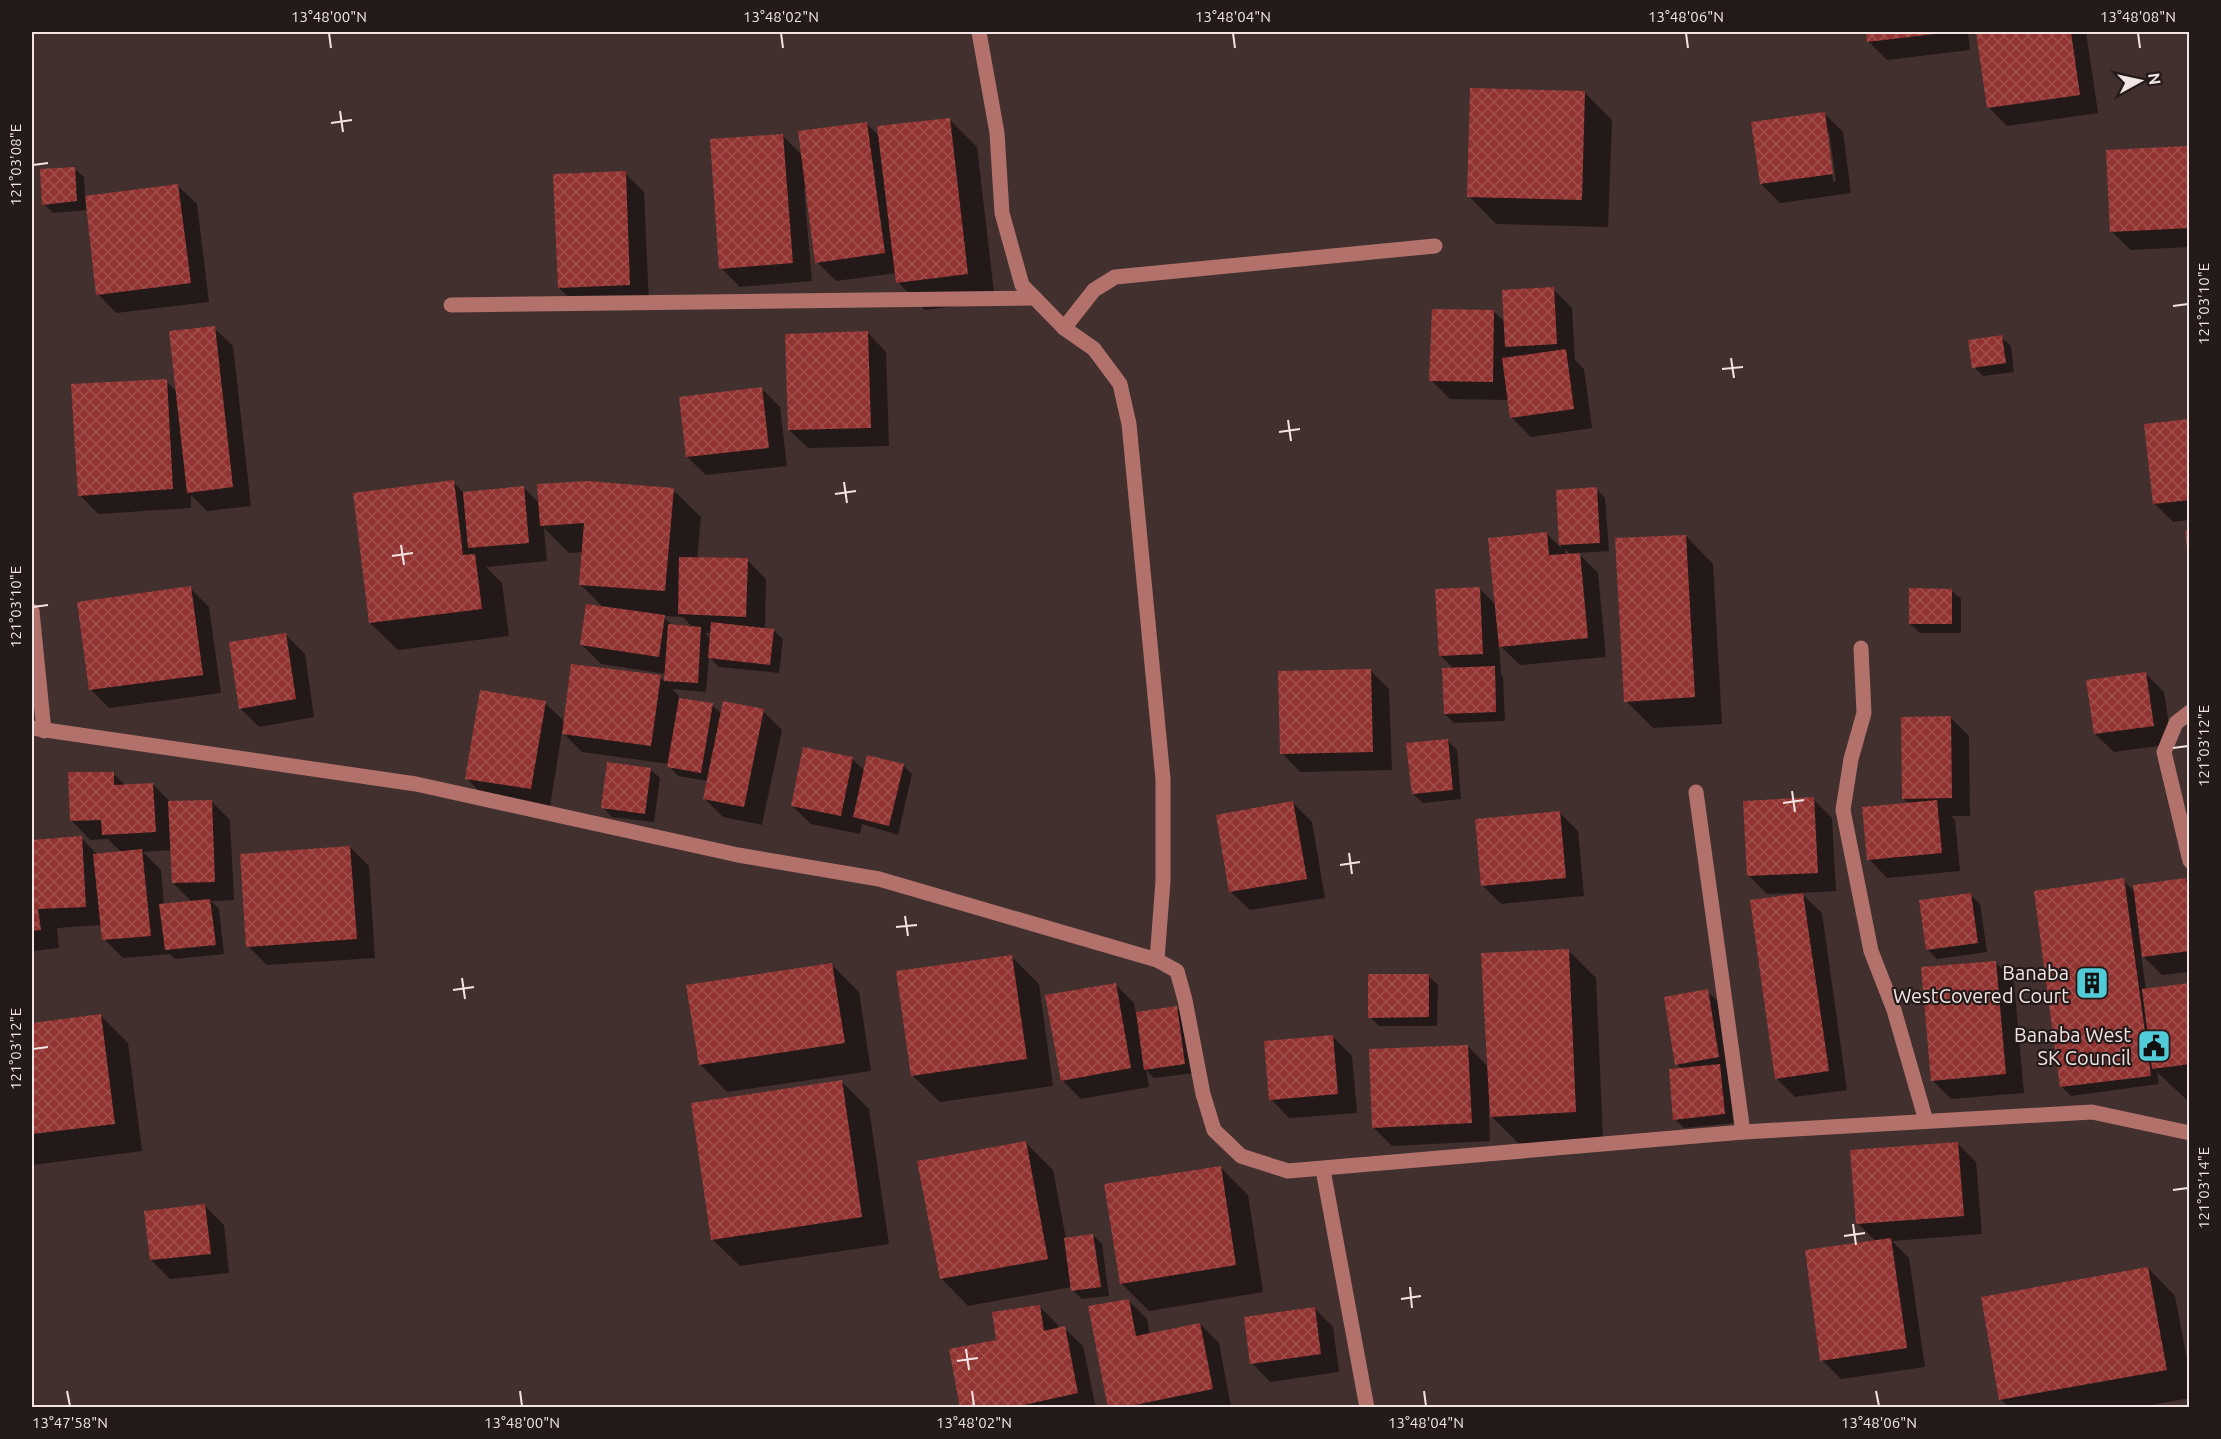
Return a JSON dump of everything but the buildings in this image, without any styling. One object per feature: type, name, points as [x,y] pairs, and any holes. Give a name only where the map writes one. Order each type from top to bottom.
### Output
[{"type":"street","points":[[979,32],[997,133],[1002,213],[1022,285],[1064,328],[1094,349],[1120,384],[1129,424],[1163,779],[1163,881],[1157,960]]},
{"type":"street","points":[[1064,328],[1094,290],[1115,278],[1435,246]]},
{"type":"street","points":[[451,305],[1035,297]]},
{"type":"street","points":[[32,611],[38,730],[416,784],[738,855],[879,879],[1157,960],[1177,970],[1203,1094],[1214,1130],[1241,1156],[1288,1171],[1323,1170],[1743,1132],[2092,1112],[2190,1133]]},
{"type":"street","points":[[1861,648],[1864,713],[1851,759],[1843,810],[1871,951],[1894,1010],[1926,1121]]},
{"type":"street","points":[[2190,711],[2176,723],[2164,752],[2190,861]]},
{"type":"street","points":[[1696,792],[1743,1132]]},
{"type":"street","points":[[1323,1170],[1366,1407]]},
{"type":"place","name":"Banaba WestCovered Court","points":[[2092,983]]},
{"type":"place","name":"Banaba West SK Council","points":[[2154,1046]]}]
